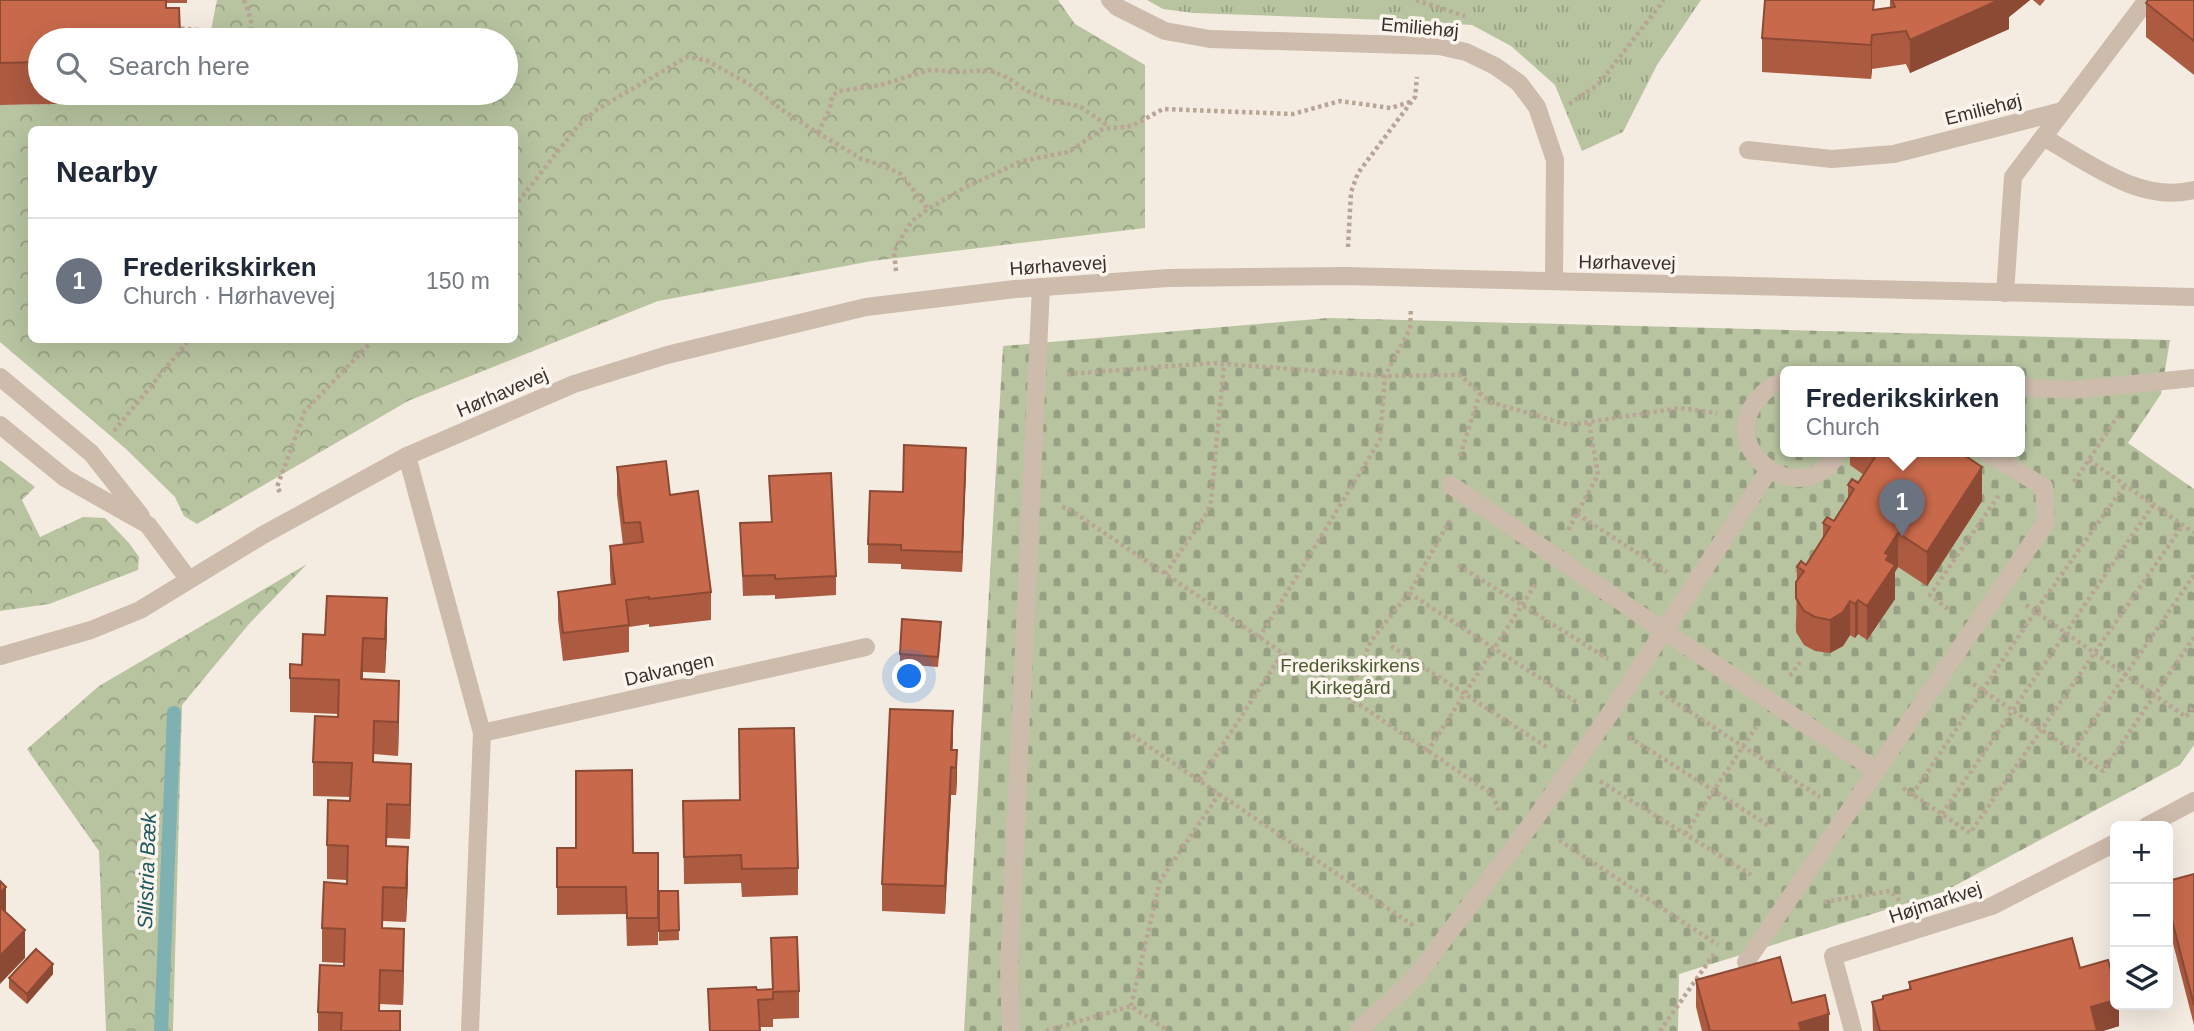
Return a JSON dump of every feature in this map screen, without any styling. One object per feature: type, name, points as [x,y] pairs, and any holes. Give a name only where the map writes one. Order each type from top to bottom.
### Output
[{"type":"street","name":"Emiliehøj","points":[[1110,0],[1117,7],[1165,31],[1210,39],[1430,45],[1466,52],[1495,65],[1519,83],[1537,107],[1555,160],[1554,281]]},
{"type":"street","points":[[2005,293],[2013,177],[2147,0]]},
{"type":"street","name":"Emiliehøj","points":[[1748,150],[1832,159],[1894,153],[2062,111]]},
{"type":"street","points":[[2043,137],[2117,178],[2144,189],[2164,193],[2194,190]]},
{"type":"street","name":"Hørhavevej","points":[[0,656],[91,629],[140,610],[294,517],[407,456],[574,384],[667,355],[866,307],[1041,287],[1168,278],[1346,276],[2194,298]]},
{"type":"street","points":[[1011,1031],[1010,954],[1041,287]]},
{"type":"street","points":[[0,377],[91,453],[188,580]]},
{"type":"street","points":[[2025,387],[2073,390],[2194,378]]},
{"type":"street","points":[[1780,384],[1765,390],[1754,402],[1748,417],[1746,433],[1758,461],[1782,477],[1797,478],[1824,470],[1836,457]]},
{"type":"street","points":[[0,425],[65,478],[148,525]]},
{"type":"street","points":[[407,456],[482,733],[470,1031]]},
{"type":"street","points":[[1746,962],[2046,522],[2044,487],[1994,457]]},
{"type":"street","points":[[1358,1031],[1414,979],[1528,828],[1602,726],[1769,470]]},
{"type":"street","points":[[1457,490],[1877,771]]},
{"type":"street","name":"Dalvangen","points":[[482,733],[866,647]]},
{"type":"street","points":[[2156,821],[2194,801]]},
{"type":"street","name":"Højmarkvej","points":[[1853,1031],[1833,956],[1992,905],[2110,846]]},
{"type":"path","points":[[244,0],[252,28]]},
{"type":"path","points":[[1542,122],[1598,85],[1664,0]]},
{"type":"path","points":[[173,28],[190,28]]},
{"type":"path","points":[[518,202],[577,127],[596,110],[687,57],[706,60],[748,84],[782,110],[862,159],[901,174],[928,209]]},
{"type":"path","points":[[818,133],[830,108],[832,96],[839,91],[881,85],[929,70],[989,70],[1031,93],[1079,106],[1111,127]]},
{"type":"path","points":[[898,303],[894,253],[912,221],[964,188],[1022,162],[1068,152],[1103,129],[1132,126],[1163,109],[1293,114],[1340,101],[1391,108],[1414,99],[1357,173],[1351,192],[1346,276]]},
{"type":"path","points":[[1259,638],[1380,440],[1385,376],[1410,329],[1413,278]]},
{"type":"path","points":[[110,436],[187,343]]},
{"type":"path","points":[[294,517],[277,487],[305,411],[370,343]]},
{"type":"path","points":[[1038,376],[1212,363],[1385,376],[1460,375],[1490,402],[1569,425],[1680,408],[1748,417]]},
{"type":"path","points":[[1165,574],[1207,513],[1212,501],[1224,364]]},
{"type":"path","points":[[1347,697],[1371,641],[1409,593],[1457,490],[1480,393]]},
{"type":"path","points":[[1712,425],[1713,412]]},
{"type":"path","points":[[1564,537],[1598,475],[1589,422]]},
{"type":"path","points":[[2089,460],[2194,533]]},
{"type":"path","points":[[1912,794],[2125,485]]},
{"type":"path","points":[[1032,498],[1069,509],[1492,794],[1502,817],[1528,828],[1720,946],[1660,1031]]},
{"type":"path","points":[[1942,814],[2153,505]]},
{"type":"path","points":[[1577,514],[1669,573]]},
{"type":"path","points":[[1938,603],[1930,595],[1984,517]]},
{"type":"path","points":[[1877,771],[1970,833],[2183,525]]},
{"type":"path","points":[[1427,752],[1554,555]]},
{"type":"path","points":[[1458,565],[1635,676],[1847,815]]},
{"type":"path","points":[[2073,751],[2194,575]]},
{"type":"path","points":[[2001,589],[2186,716],[2194,705]]},
{"type":"path","points":[[1947,667],[2103,771],[2194,637]]},
{"type":"path","points":[[1200,780],[1282,654]]},
{"type":"path","points":[[1685,834],[1800,662]]},
{"type":"path","points":[[1132,735],[1441,944]]},
{"type":"path","points":[[1131,1006],[1160,881],[1220,793]]},
{"type":"path","points":[[1782,909],[1890,891],[1909,909],[1918,930]]},
{"type":"path","points":[[1046,1031],[1131,1006]]},
{"type":"path","points":[[1131,1006],[1168,1031]]},
{"type":"green space","points":[[217,0],[1058,0],[1075,24],[1145,65],[1145,228],[872,261],[658,301],[408,401],[197,524],[184,516],[175,497],[126,449],[0,342],[0,105],[518,105],[518,28],[211,28]]},
{"type":"green space","points":[[1147,0],[1701,0],[1657,65],[1623,132],[1582,151],[1555,85],[1511,46],[1472,25],[1193,13],[1163,9]]},
{"type":"green space","name":"Frederikskirkens Kirkegård","points":[[1328,318],[2170,340],[2161,394],[2128,443],[2194,489],[2194,745],[2180,765],[1943,892],[1679,974],[1678,1031],[964,1031],[1003,346]]},
{"type":"green space","points":[[0,460],[35,487],[22,500],[40,537],[83,517],[105,518],[139,557],[138,570],[49,604],[0,611]]},
{"type":"green space","points":[[307,564],[249,624],[182,705],[173,1031],[106,1031],[99,851],[27,749],[99,686]]},
{"type":"building","points":[[0,0],[166,0],[166,8],[179,8],[180,28],[28,28],[28,62],[0,63]]},
{"type":"building","points":[[1765,0],[1874,0],[1873,10],[1895,7],[1892,0],[1999,0],[1910,40],[1906,31],[1872,35],[1871,45],[1762,38]]},
{"type":"building","points":[[2148,0],[2194,0],[2194,41],[2146,3]]},
{"type":"building","points":[[904,445],[966,448],[962,552],[901,550],[901,545],[868,544],[870,491],[903,492]]},
{"type":"building","points":[[1875,457],[1967,457],[1982,467],[1927,552],[1898,533],[1885,553],[1889,555],[1886,560],[1895,565],[1867,606],[1858,600],[1855,604],[1850,601],[1843,612],[1830,620],[1815,617],[1804,611],[1796,598],[1796,582],[1804,571],[1797,567],[1801,561],[1806,565],[1830,527],[1823,523],[1827,517],[1834,521],[1854,489],[1848,485],[1852,479],[1858,483]]},
{"type":"building","points":[[666,461],[670,495],[698,491],[711,592],[626,600],[629,625],[563,633],[558,592],[615,584],[610,546],[643,542],[640,522],[624,523],[617,467]]},
{"type":"building","points":[[831,473],[836,576],[775,579],[775,575],[743,576],[740,523],[772,522],[769,476]]},
{"type":"building","points":[[327,596],[387,598],[385,639],[363,638],[361,679],[399,681],[398,722],[374,721],[373,762],[411,764],[410,805],[387,804],[386,846],[408,847],[406,888],[383,887],[382,928],[404,929],[403,971],[380,970],[379,1011],[400,1011],[400,1031],[341,1031],[342,1013],[318,1012],[320,965],[344,966],[345,929],[322,928],[324,882],[347,884],[348,846],[327,845],[328,800],[350,801],[352,763],[313,762],[315,716],[338,717],[339,680],[290,678],[290,664],[302,665],[303,634],[325,635]]},
{"type":"building","points":[[902,619],[941,622],[938,657],[900,654]]},
{"type":"building","points":[[890,709],[953,711],[951,750],[957,750],[956,768],[951,767],[945,886],[882,884]]},
{"type":"building","points":[[794,728],[798,868],[742,869],[741,855],[684,857],[683,801],[740,800],[739,729]]},
{"type":"building","points":[[632,770],[633,853],[658,853],[658,918],[627,918],[626,887],[557,887],[557,848],[576,848],[576,771]]},
{"type":"building","points":[[2194,874],[2194,1005],[2173,924],[2173,880]]},
{"type":"building","points":[[0,881],[6,887],[0,893]]},
{"type":"building","points":[[659,891],[678,891],[679,930],[659,931]]},
{"type":"building","points":[[0,907],[25,930],[0,956]]},
{"type":"building","points":[[797,937],[799,991],[773,992],[773,999],[758,1000],[760,1031],[710,1031],[708,989],[773,989],[771,938]]},
{"type":"building","points":[[2072,938],[2080,968],[2108,960],[2110,1001],[2091,1007],[2097,1031],[1880,1031],[1872,1002],[1883,999],[1883,996],[1911,989],[1909,982]]},
{"type":"building","points":[[36,949],[53,964],[27,994],[9,978]]},
{"type":"building","points":[[1780,957],[1792,1003],[1825,995],[1829,1014],[1799,1023],[1801,1031],[1710,1031],[1696,980]]},
{"type":"waterway","name":"Silistria Bæk","points":[[161,1031],[174,713]]},
{"type":"place","name":"Frederikskirken","points":[[1902,537]]}]
